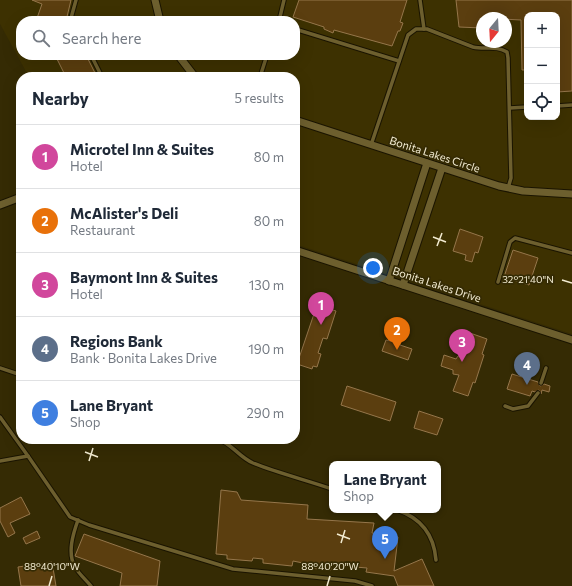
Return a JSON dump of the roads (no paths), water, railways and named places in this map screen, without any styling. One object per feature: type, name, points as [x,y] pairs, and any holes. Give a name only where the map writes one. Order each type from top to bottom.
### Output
[{"type":"street","points":[[155,0],[158,16]]},
{"type":"street","points":[[181,60],[189,72]]},
{"type":"street","name":"Bonita Lakes Circle","points":[[300,122],[508,188],[548,193],[572,194]]},
{"type":"street","points":[[389,280],[427,163]]},
{"type":"street","points":[[403,285],[442,168]]},
{"type":"street","points":[[0,205],[16,199]]},
{"type":"street","name":"Bonita Lakes Drive","points":[[300,252],[572,340]]},
{"type":"lane","points":[[72,16],[76,0]]},
{"type":"lane","points":[[280,16],[284,0]]},
{"type":"lane","points":[[420,0],[424,29]]},
{"type":"lane","points":[[372,145],[408,36],[416,30],[432,30],[480,49],[498,48],[507,52],[510,108],[511,178],[508,188]]},
{"type":"lane","points":[[300,31],[399,61]]},
{"type":"lane","points":[[94,60],[100,72]]},
{"type":"lane","points":[[262,72],[265,60]]},
{"type":"lane","points":[[560,106],[572,105]]},
{"type":"lane","points":[[510,108],[524,107]]},
{"type":"lane","points":[[498,282],[510,242],[515,238],[519,237],[572,254]]},
{"type":"lane","points":[[0,368],[16,373]]},
{"type":"lane","points":[[541,383],[546,368]]},
{"type":"lane","points":[[505,406],[513,409],[528,406],[538,393]]},
{"type":"lane","points":[[0,417],[16,439]]},
{"type":"lane","points":[[19,444],[70,517],[220,566],[249,572],[355,581],[372,586]]},
{"type":"lane","points":[[231,444],[239,453],[251,462],[329,488]]},
{"type":"lane","points":[[0,461],[28,456]]},
{"type":"lane","points":[[403,513],[414,518],[425,528],[432,539],[436,560]]},
{"type":"lane","points":[[78,520],[71,549],[74,566],[91,586]]},
{"type":"place","name":"Microtel Inn & Suites","points":[[321,325]]},
{"type":"place","name":"McAlister's Deli","points":[[397,350]]},
{"type":"place","name":"Baymont Inn & Suites","points":[[462,362]]},
{"type":"place","name":"Regions Bank","points":[[527,385]]},
{"type":"place","name":"Lane Bryant","points":[[385,559]]}]
